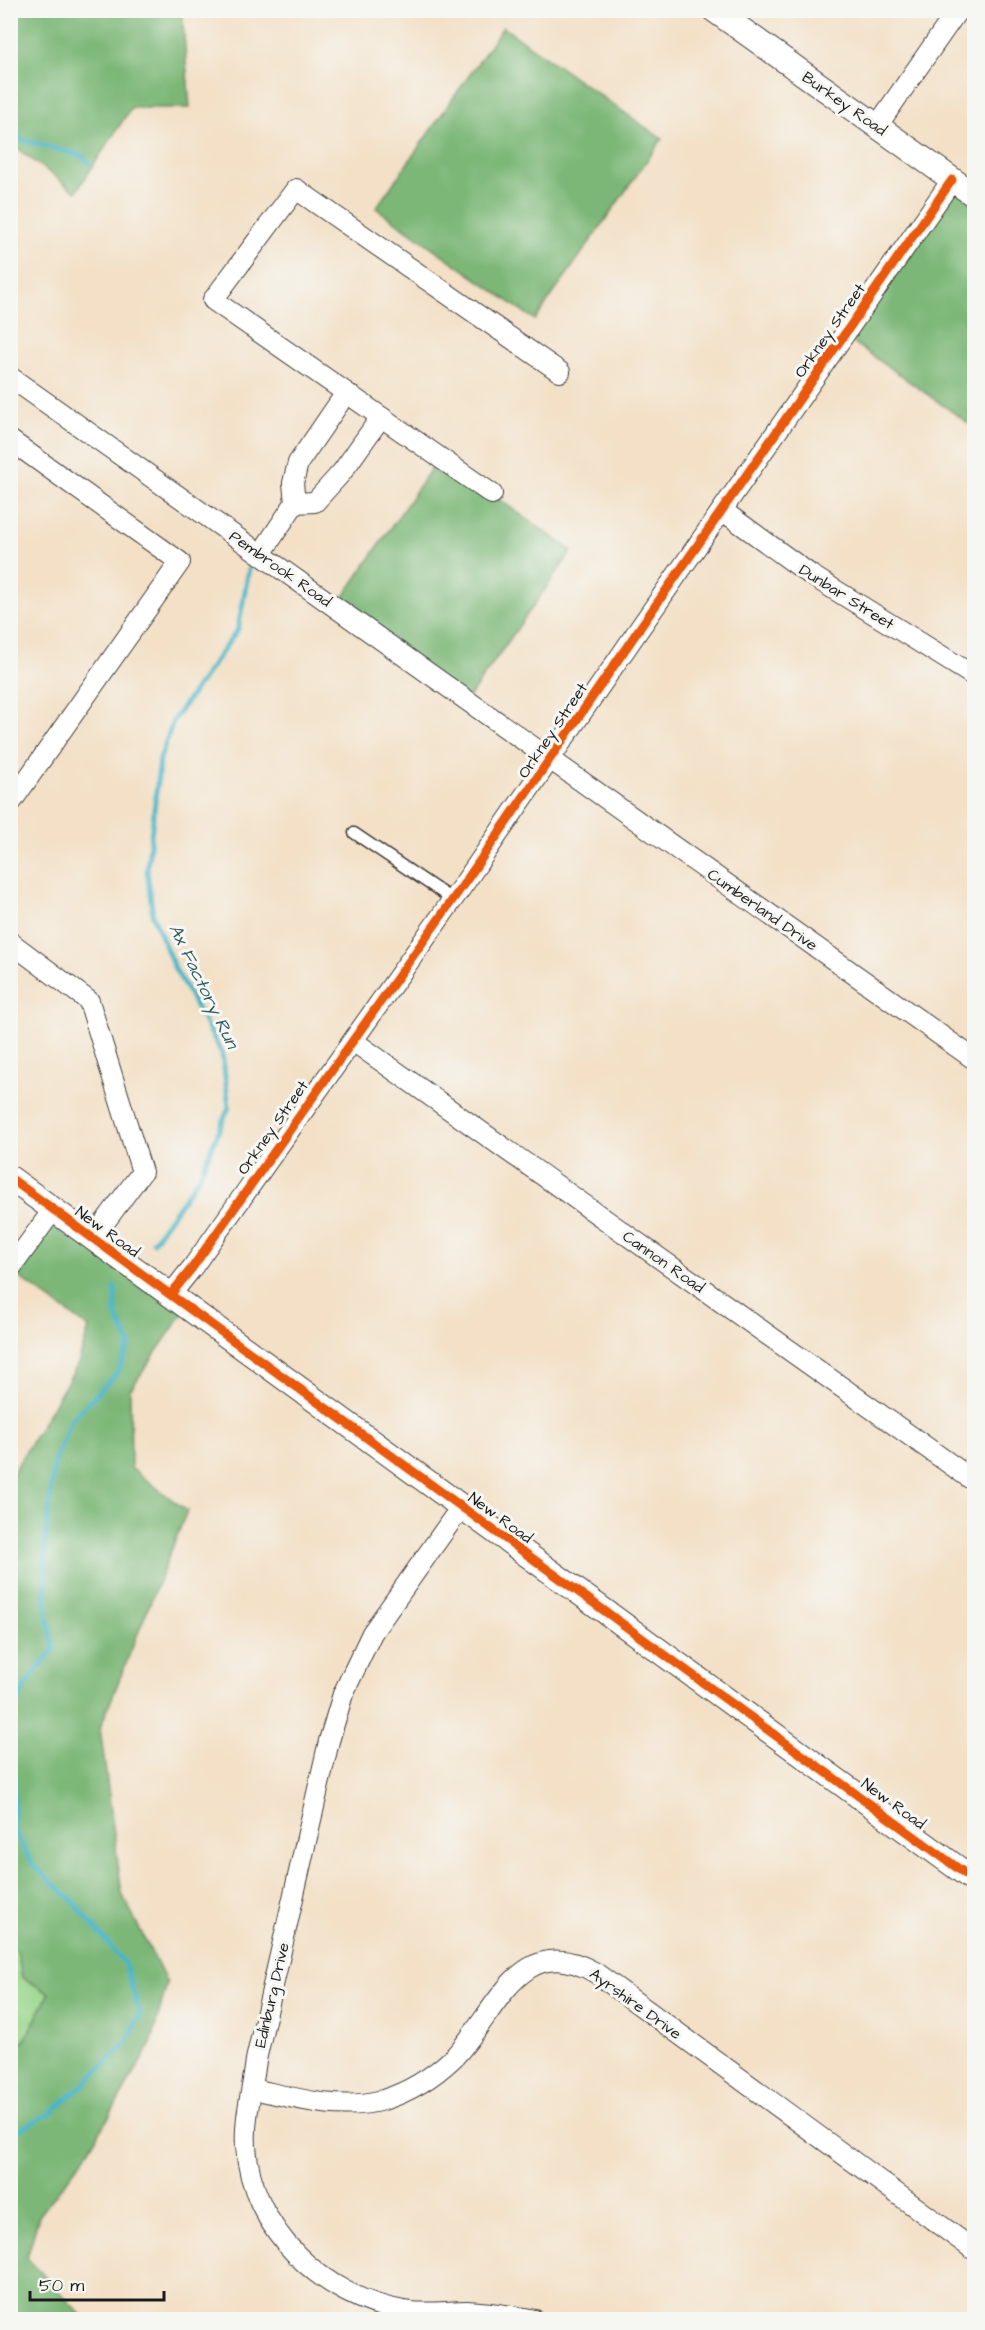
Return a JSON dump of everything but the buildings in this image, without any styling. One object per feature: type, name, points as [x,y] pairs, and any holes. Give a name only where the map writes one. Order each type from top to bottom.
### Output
[{"type":"street","name":"Burkey Road","points":[[714,10],[975,195]]},
{"type":"street","points":[[877,126],[958,10]]},
{"type":"street","name":"Orkney Street","points":[[171,1294],[453,900],[952,180]]},
{"type":"street","points":[[492,494],[213,300],[296,189],[560,372]]},
{"type":"street","name":"Pembrook Road","points":[[10,377],[551,759]]},
{"type":"street","points":[[261,554],[295,503],[293,483],[298,462],[346,393]]},
{"type":"street","points":[[295,503],[315,502],[342,472],[381,417]]},
{"type":"street","points":[[10,440],[180,562],[10,804]]},
{"type":"street","name":"Dunbar Street","points":[[723,511],[811,575],[975,676]]},
{"type":"street","name":"Cumberland Drive","points":[[551,759],[975,1059]]},
{"type":"street","points":[[10,942],[89,1001],[142,1172],[93,1238]]},
{"type":"street","name":"Cannon Road","points":[[353,1041],[975,1480]]},
{"type":"street","name":"New Road","points":[[10,1178],[975,1880]]},
{"type":"street","points":[[10,1269],[53,1210]]},
{"type":"street","name":"Edinburg Drive","points":[[461,1507],[372,1633],[343,1694],[329,1740],[258,2049],[253,2088],[245,2119],[246,2148],[250,2170],[268,2217],[280,2236],[301,2261],[340,2289],[360,2299],[407,2312],[470,2311],[535,2319]]},
{"type":"street","name":"Ayrshire Drive","points":[[253,2088],[336,2104],[368,2103],[394,2096],[429,2078],[453,2058],[513,1980],[528,1967],[542,1961],[570,1960],[596,1973],[975,2250]]},
{"type":"lane","points":[[354,833],[453,900]]},
{"type":"green space","points":[[11,10],[182,11],[190,108],[131,108],[76,192],[11,144]]},
{"type":"green space","points":[[503,27],[662,139],[535,320],[376,208]]},
{"type":"green space","points":[[952,180],[974,195],[974,427],[843,335]]},
{"type":"green space","points":[[439,457],[572,551],[467,700],[336,608]]},
{"type":"green space","points":[[53,1210],[188,1306],[130,1390],[131,1468],[187,1511],[100,1728],[122,1894],[167,1983],[151,2044],[89,2151],[39,2216],[27,2258],[85,2319],[11,2319],[11,2055],[26,2038],[49,1993],[22,1977],[17,1950],[11,1945],[11,1476],[78,1364],[89,1328],[11,1271]]},
{"type":"green space","points":[[11,1945],[17,1950],[22,1977],[49,1993],[26,2038],[11,2055]]},
{"type":"waterway","name":"Ax Factory Run","points":[[10,130],[23,140],[82,156],[90,164]]},
{"type":"waterway","name":"Ax Factory Run","points":[[153,1242],[199,1177],[229,1107],[222,1053],[174,967],[153,916],[147,870],[160,759],[173,721],[238,629],[249,569]]},
{"type":"waterway","name":"Ax Factory Run","points":[[10,1717],[26,1684],[54,1649],[46,1609],[45,1542],[54,1464],[71,1420],[118,1372],[130,1344],[116,1315],[115,1287]]},
{"type":"waterway","name":"Ax Factory Run","points":[[10,1744],[14,1767],[14,1830],[33,1865],[70,1898],[125,1964],[140,2014],[128,2041],[82,2086],[49,2114],[11,2134],[10,2137]]},
{"type":"cycle path","points":[[171,1294],[192,1268],[468,878],[952,180]]},
{"type":"cycle path","points":[[10,1178],[974,1880]]}]
